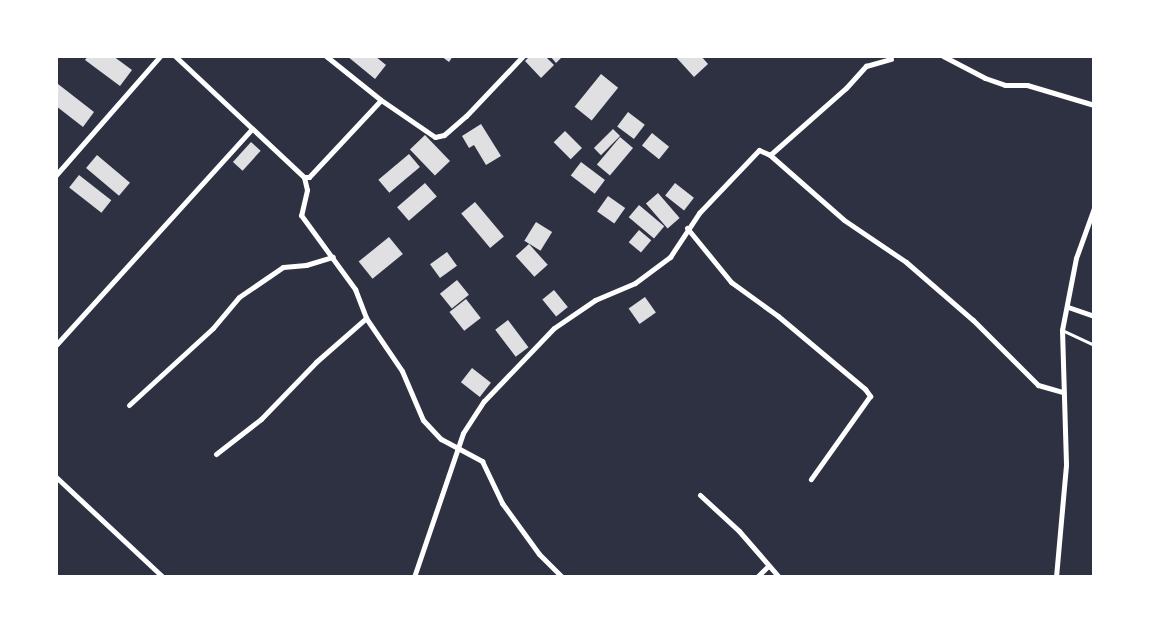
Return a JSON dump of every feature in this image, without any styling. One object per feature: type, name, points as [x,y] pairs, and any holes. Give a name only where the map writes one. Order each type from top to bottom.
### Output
[{"type":"street","points":[[56,175],[160,56]]},
{"type":"street","points":[[175,56],[304,177],[306,196],[302,216],[355,289],[366,318],[402,371],[423,420],[441,439],[482,461],[512,518],[539,554],[562,577]]},
{"type":"street","points":[[329,57],[381,100],[435,137],[444,135],[523,56]]},
{"type":"street","points":[[942,56],[985,78],[1005,85],[1027,85],[1094,105]]},
{"type":"street","points":[[770,155],[866,66],[891,59]]},
{"type":"street","points":[[304,177],[309,177],[381,100]]},
{"type":"street","points":[[56,345],[252,129]]},
{"type":"street","points":[[414,577],[459,447],[473,415],[537,344],[554,328],[595,300],[636,283],[670,257],[687,228],[759,150],[770,155],[844,220],[906,262],[973,320],[1038,385],[1062,392]]},
{"type":"street","points":[[1056,577],[1066,464],[1062,392],[1062,330],[1076,258],[1094,208]]},
{"type":"street","points":[[687,228],[731,282],[778,316],[866,389],[870,396],[811,479]]},
{"type":"street","points":[[129,405],[213,328],[239,297],[284,267],[306,265],[333,257]]},
{"type":"street","points":[[1068,306],[1094,316]]},
{"type":"street","points":[[216,454],[261,419],[316,362],[366,318]]},
{"type":"street","points":[[56,476],[163,577]]},
{"type":"street","points":[[700,495],[739,531],[778,577]]},
{"type":"street","points":[[757,577],[768,566]]},
{"type":"lane","points":[[1062,330],[1094,345]]},
{"type":"building","points":[[88,56],[113,56],[132,70],[120,86],[85,60]]},
{"type":"building","points":[[347,56],[375,56],[386,65],[375,79]]},
{"type":"building","points":[[441,56],[453,56],[449,62]]},
{"type":"building","points":[[530,56],[545,56],[554,65],[541,78],[525,61]]},
{"type":"building","points":[[550,56],[563,56],[556,63]]},
{"type":"building","points":[[675,56],[701,56],[708,64],[694,77]]},
{"type":"building","points":[[601,74],[618,88],[592,120],[575,107]]},
{"type":"building","points":[[58,84],[94,112],[83,127],[56,106]]},
{"type":"building","points":[[628,112],[645,125],[634,139],[617,126]]},
{"type":"building","points":[[481,124],[501,156],[486,165],[474,145],[469,148],[462,136]]},
{"type":"building","points":[[613,129],[620,136],[601,155],[594,148]]},
{"type":"building","points":[[565,131],[582,148],[571,159],[554,142]]},
{"type":"building","points":[[652,133],[669,147],[659,159],[642,145]]},
{"type":"building","points":[[425,135],[450,161],[435,175],[410,150]]},
{"type":"building","points":[[620,137],[633,148],[610,176],[597,165]]},
{"type":"building","points":[[251,142],[261,151],[243,171],[233,162]]},
{"type":"building","points":[[409,154],[420,167],[389,193],[378,180]]},
{"type":"building","points":[[97,155],[130,183],[119,196],[86,168]]},
{"type":"building","points":[[581,162],[605,180],[595,194],[571,176]]},
{"type":"building","points":[[79,175],[111,200],[101,213],[69,188]]},
{"type":"building","points":[[425,183],[437,197],[409,221],[397,207]]},
{"type":"building","points":[[675,183],[694,198],[684,210],[665,196]]},
{"type":"building","points":[[658,193],[680,218],[668,228],[646,203]]},
{"type":"building","points":[[608,196],[625,208],[614,224],[597,212]]},
{"type":"building","points":[[475,202],[504,236],[490,248],[461,214]]},
{"type":"building","points":[[639,205],[664,226],[654,238],[629,217]]},
{"type":"building","points":[[536,222],[552,232],[540,251],[524,241]]},
{"type":"building","points":[[639,230],[651,240],[641,253],[629,242]]},
{"type":"building","points":[[389,237],[403,254],[373,279],[359,262]]},
{"type":"building","points":[[529,244],[548,265],[534,277],[516,256]]},
{"type":"building","points":[[447,252],[457,266],[440,278],[430,264]]},
{"type":"building","points":[[457,280],[469,295],[452,309],[440,294]]},
{"type":"building","points":[[554,290],[568,307],[556,317],[542,299]]},
{"type":"building","points":[[645,297],[656,313],[640,324],[629,308]]},
{"type":"building","points":[[466,299],[481,318],[464,331],[449,312]]},
{"type":"building","points":[[508,320],[528,347],[516,357],[495,330]]},
{"type":"building","points":[[472,368],[491,383],[480,397],[461,382]]}]
